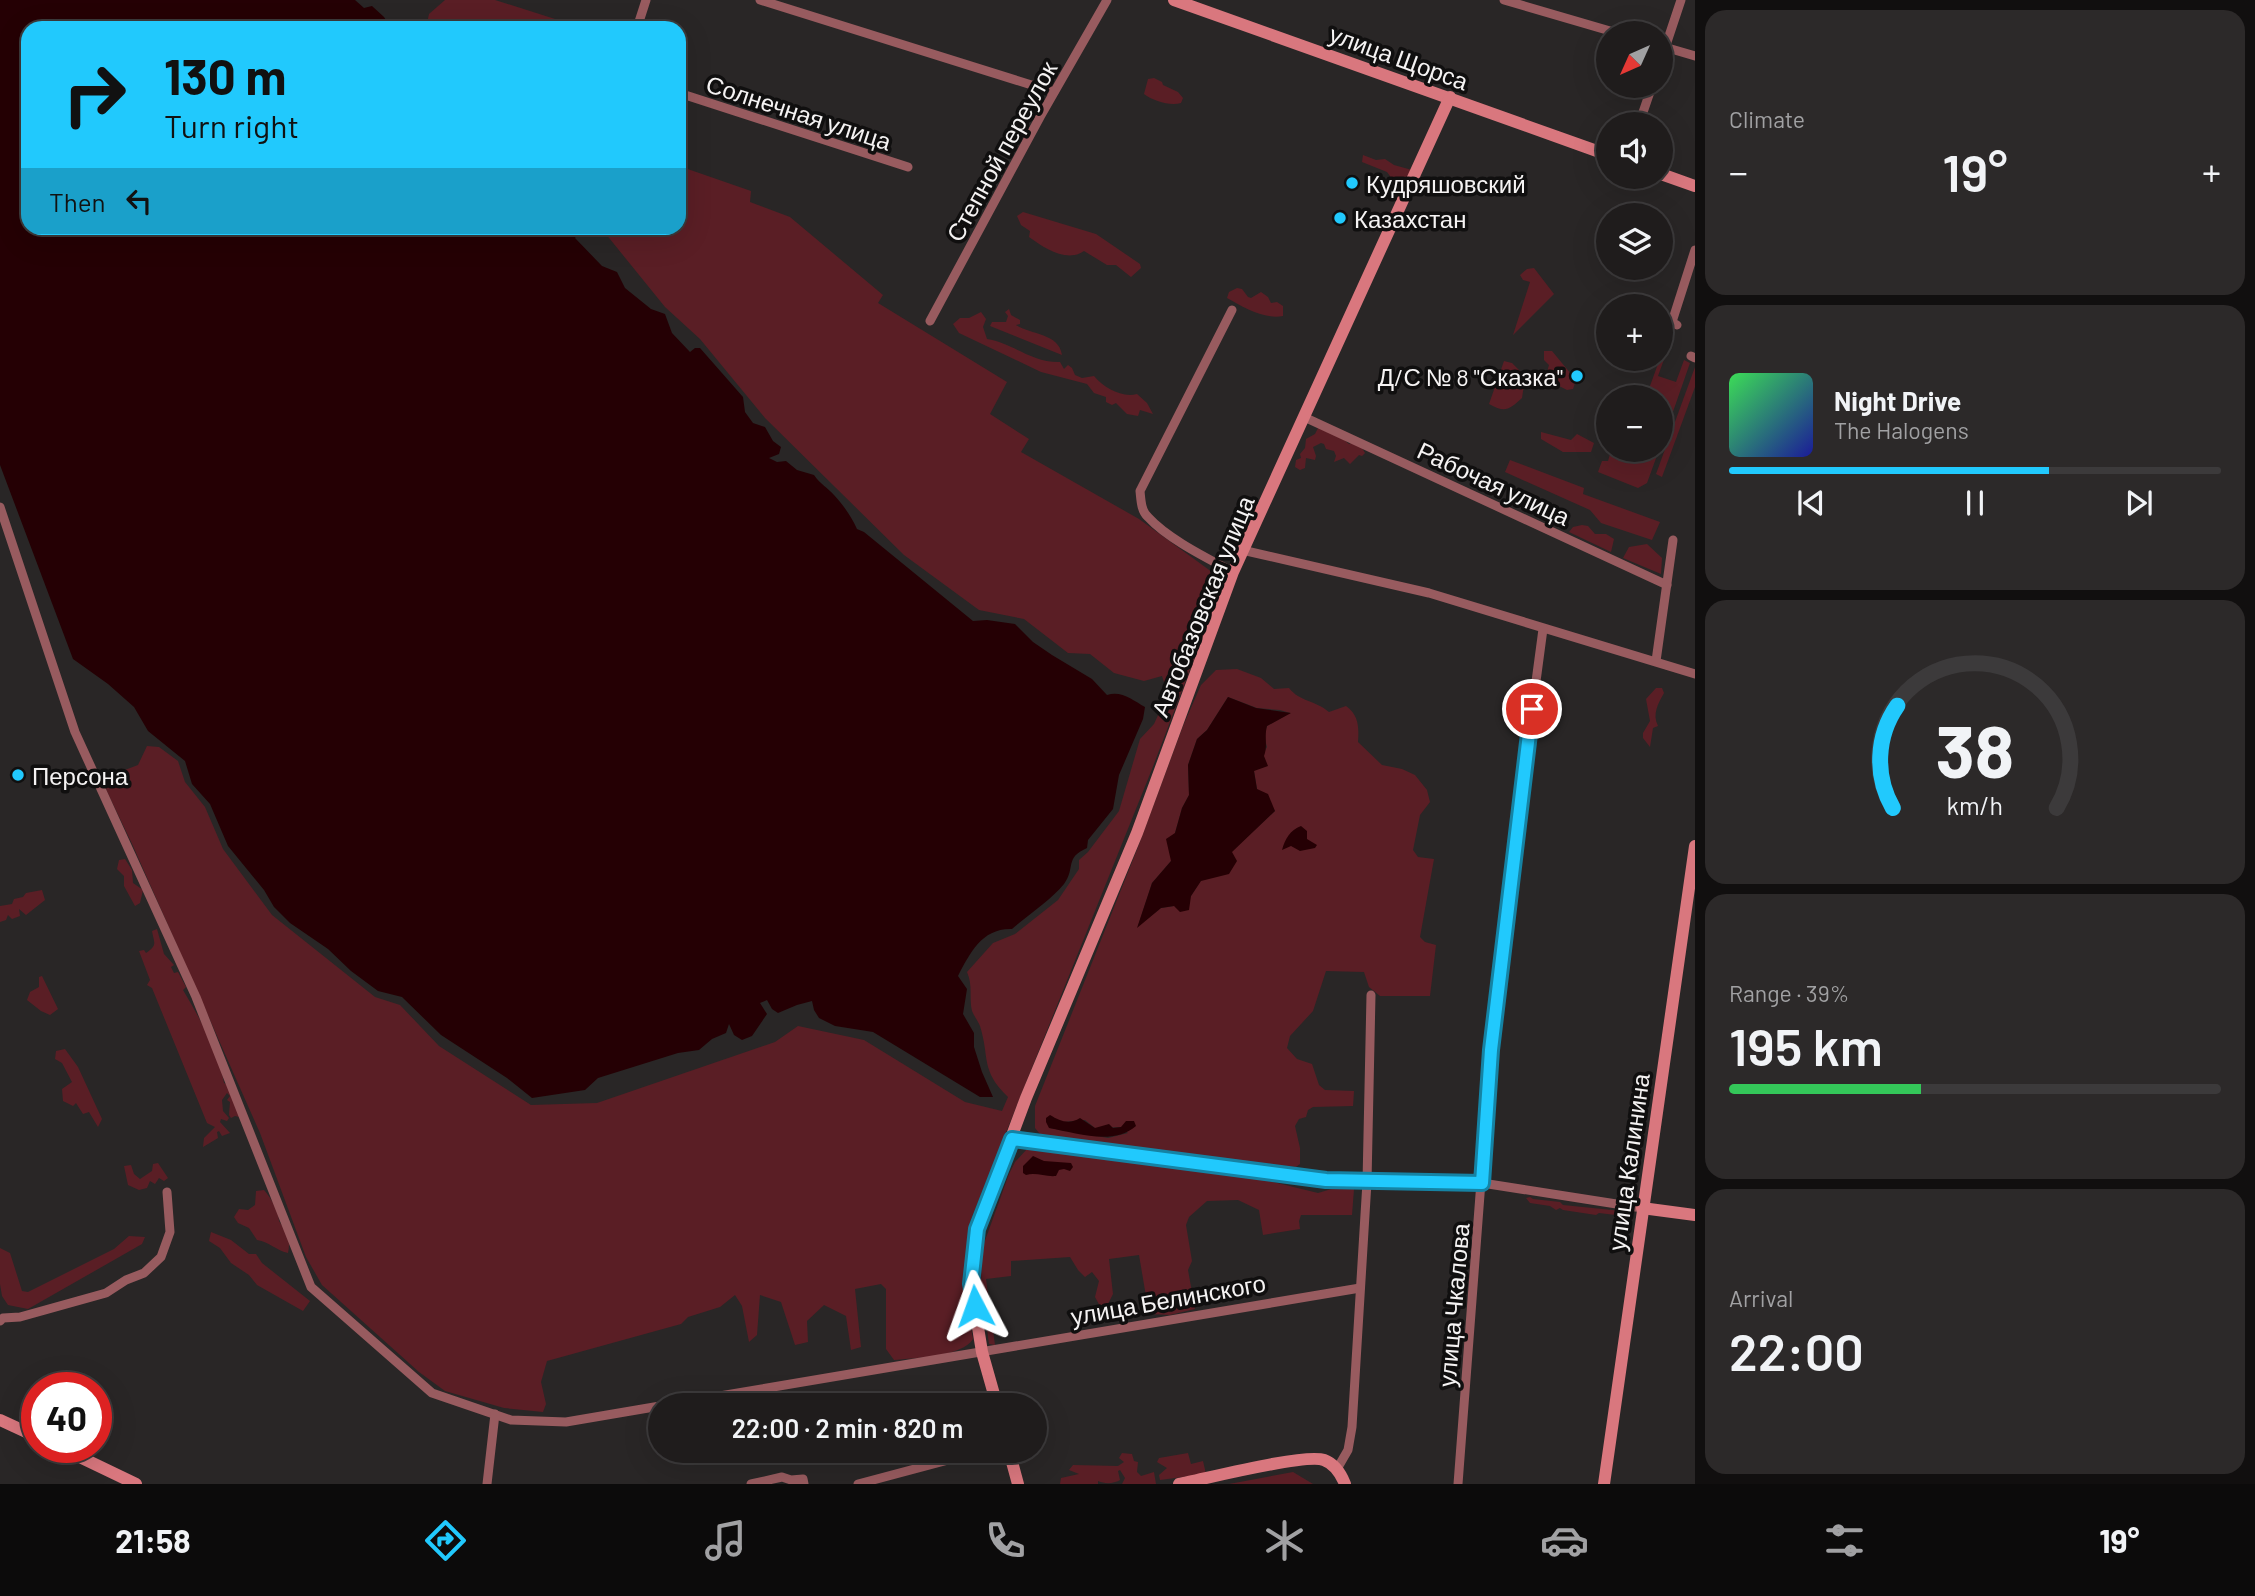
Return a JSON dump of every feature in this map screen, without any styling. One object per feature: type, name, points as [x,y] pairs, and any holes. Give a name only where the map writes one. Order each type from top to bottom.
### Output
[{"type":"street","points":[[639,21],[646,0]]},
{"type":"street","points":[[760,0],[1054,92]]},
{"type":"street","name":"Степной переулок","points":[[930,321],[1107,0]]},
{"type":"street","name":"улица Щорса","points":[[1174,0],[1596,151]]},
{"type":"street","points":[[1504,0],[1596,27]]},
{"type":"street","points":[[1673,21],[1681,0]]},
{"type":"street","points":[[1673,50],[1695,56]]},
{"type":"street","name":"Солнечная улица","points":[[686,95],[908,167]]},
{"type":"street","name":"Автобазовская улица","points":[[1012,1139],[1026,1098],[1137,833],[1242,550],[1450,97]]},
{"type":"street","points":[[1673,178],[1695,186]]},
{"type":"street","points":[[1677,325],[1672,322],[1695,250]]},
{"type":"street","points":[[1232,310],[1140,491],[1146,516],[1186,547],[1233,572]]},
{"type":"street","name":"Рабочая улица","points":[[1304,416],[1667,585]]},
{"type":"street","points":[[0,507],[75,732],[196,997],[311,1287],[432,1393],[511,1420],[566,1422],[648,1408]]},
{"type":"street","points":[[1656,662],[1673,540]]},
{"type":"street","points":[[1242,550],[1429,593],[1695,674]]},
{"type":"street","name":"улица Чкалова","points":[[1458,1484],[1491,1050],[1543,629]]},
{"type":"street","name":"улица Калинина","points":[[1604,1484],[1695,846]]},
{"type":"street","points":[[1337,1469],[1348,1450],[1352,1427],[1367,1182],[1371,995]]},
{"type":"street","points":[[994,1393],[982,1352],[971,1284],[977,1229],[1012,1139],[1326,1180],[1482,1183],[1695,1215]]},
{"type":"street","points":[[0,1321],[3,1318],[20,1317],[106,1293],[126,1280],[144,1273],[161,1257],[170,1233],[167,1192]]},
{"type":"street","name":"улица Белинского","points":[[738,1393],[1360,1288]]},
{"type":"street","points":[[487,1484],[495,1414]]},
{"type":"street","points":[[0,1420],[21,1430]]},
{"type":"street","points":[[1179,1484],[1276,1464],[1323,1459],[1337,1469],[1345,1484]]},
{"type":"street","points":[[93,1463],[136,1484]]},
{"type":"street","points":[[858,1484],[937,1463]]},
{"type":"street","points":[[1012,1463],[1018,1484]]},
{"type":"street","points":[[751,1484],[782,1477],[791,1480],[803,1479],[804,1484]]},
{"type":"shaded area","points":[[0,0],[355,0],[364,8],[372,6],[387,21],[21,21],[21,235],[577,235],[575,238],[602,266],[617,272],[625,288],[651,309],[665,314],[672,333],[690,352],[700,348],[743,397],[745,412],[753,423],[765,427],[773,441],[781,447],[779,454],[769,458],[777,462],[786,461],[797,470],[814,475],[841,503],[857,529],[973,621],[1015,624],[1033,642],[1092,679],[1107,695],[1122,695],[1145,707],[1143,719],[1119,775],[1113,809],[1088,840],[1087,848],[1075,856],[1064,884],[1012,929],[985,937],[972,951],[958,976],[967,989],[963,1014],[974,1033],[974,1047],[993,1097],[980,1097],[873,1032],[835,1026],[819,1018],[812,1001],[778,1013],[767,1000],[760,1003],[767,1014],[752,1036],[742,1040],[734,1035],[729,1024],[726,1033],[712,1039],[699,1050],[678,1053],[598,1078],[585,1090],[532,1098],[507,1078],[441,1035],[402,997],[378,991],[328,949],[290,923],[274,907],[264,890],[228,846],[210,804],[192,784],[185,761],[148,731],[134,707],[73,659],[0,465]]},
{"type":"shaded area","points":[[445,0],[495,0],[561,21],[428,21],[429,14]]},
{"type":"shaded area","points":[[1154,78],[1178,92],[1183,98],[1181,103],[1162,102],[1144,94],[1148,79]]},
{"type":"shaded area","points":[[1363,155],[1376,160],[1385,159],[1394,165],[1412,170],[1399,194],[1391,197],[1388,194],[1390,176],[1387,172],[1362,162]]},
{"type":"shaded area","points":[[686,168],[751,191],[750,202],[790,217],[883,295],[878,303],[1007,382],[990,414],[1029,439],[1021,452],[1139,519],[1212,572],[1219,583],[1216,602],[1152,769],[970,1222],[963,1283],[973,1339],[959,1350],[948,1353],[894,1360],[886,1349],[886,1289],[881,1284],[855,1289],[861,1347],[851,1350],[846,1316],[824,1305],[807,1321],[808,1342],[795,1345],[781,1302],[760,1295],[757,1335],[749,1342],[742,1306],[735,1295],[720,1307],[688,1317],[681,1324],[547,1361],[541,1382],[546,1404],[543,1412],[504,1408],[445,1391],[419,1372],[322,1285],[306,1257],[260,1133],[101,779],[138,765],[147,746],[159,747],[178,761],[185,782],[205,807],[223,849],[272,915],[375,997],[400,1005],[439,1046],[531,1105],[597,1103],[775,1042],[798,1026],[864,1040],[965,1102],[1002,1111],[1008,1097],[989,1071],[980,1026],[972,1011],[967,972],[993,943],[1015,934],[1058,900],[1079,869],[1079,860],[1119,811],[1140,739],[1154,724],[1168,694],[1162,676],[1144,681],[1114,673],[1090,654],[1068,653],[1024,619],[979,610],[904,555],[765,418],[700,339],[665,307],[607,235],[686,235]]},
{"type":"shaded area","points":[[1023,212],[1096,234],[1140,264],[1141,268],[1131,277],[1116,265],[1107,265],[1084,251],[1063,255],[1049,249],[1029,237],[1030,231],[1021,225],[1017,216]]},
{"type":"shaded area","points":[[1534,268],[1554,294],[1513,335],[1530,282],[1523,280],[1520,275],[1527,269]]},
{"type":"shaded area","points":[[1237,288],[1251,298],[1261,292],[1271,303],[1277,302],[1283,306],[1283,316],[1262,314],[1227,298],[1229,292]]},
{"type":"shaded area","points":[[1009,309],[1011,315],[1020,320],[1020,324],[1016,325],[1050,338],[1056,342],[1062,355],[990,326],[992,322],[1006,322],[1008,316],[1005,312]]},
{"type":"shaded area","points":[[981,312],[986,319],[983,327],[987,339],[1040,359],[1060,362],[1064,369],[1068,365],[1075,375],[1082,378],[1094,376],[1119,393],[1137,394],[1147,403],[1153,414],[1140,410],[1138,416],[1127,414],[1116,403],[1112,405],[1106,402],[1106,397],[1094,393],[1087,384],[1041,372],[959,333],[953,324],[960,318],[969,318]]},
{"type":"shaded area","points":[[1544,351],[1552,351],[1576,380],[1573,389],[1567,390],[1555,384],[1546,375],[1549,365],[1544,360]]},
{"type":"shaded area","points":[[1684,360],[1690,363],[1673,412],[1673,385],[1650,385],[1655,371],[1660,371],[1658,376],[1676,382]]},
{"type":"shaded area","points":[[1504,361],[1512,363],[1527,378],[1522,398],[1510,408],[1499,409],[1489,404]]},
{"type":"shaded area","points":[[1695,367],[1695,387],[1673,447],[1673,427]]},
{"type":"shaded area","points":[[1318,428],[1362,448],[1365,453],[1350,464],[1344,458],[1334,462],[1334,451],[1326,449],[1321,443],[1313,447],[1315,460],[1306,458],[1305,468],[1300,470],[1295,467],[1296,460],[1301,458],[1306,439],[1315,434]]},
{"type":"shaded area","points":[[1541,432],[1571,440],[1577,434],[1594,443],[1591,452],[1563,452],[1541,439]]},
{"type":"shaded area","points":[[1510,460],[1584,488],[1583,494],[1660,522],[1652,540],[1601,523],[1590,510],[1505,472]]},
{"type":"shaded area","points":[[1602,462],[1655,462],[1647,483],[1638,488],[1598,472]]},
{"type":"shaded area","points":[[1660,462],[1668,462],[1662,477],[1656,474]]},
{"type":"shaded area","points":[[1588,526],[1595,534],[1606,534],[1614,539],[1611,552],[1569,532],[1573,527]]},
{"type":"shaded area","points":[[1647,544],[1662,558],[1661,574],[1623,558],[1629,547]]},
{"type":"shaded area","points":[[1237,669],[1261,678],[1274,689],[1289,688],[1298,696],[1329,712],[1346,706],[1356,718],[1358,742],[1382,765],[1415,775],[1427,790],[1430,802],[1420,815],[1413,850],[1418,857],[1434,859],[1420,937],[1425,942],[1436,945],[1430,996],[1380,996],[1369,987],[1364,972],[1326,971],[1313,1011],[1290,1036],[1287,1048],[1297,1059],[1312,1064],[1319,1085],[1325,1090],[1354,1091],[1353,1106],[1313,1107],[1308,1110],[1306,1117],[1299,1119],[1295,1126],[1300,1164],[1296,1167],[1154,1151],[1040,1134],[1035,1128],[1035,1106],[1183,726],[1201,685],[1216,670]],"holes":[[[1228,697],[1257,708],[1290,713],[1267,726],[1264,736],[1267,747],[1254,771],[1257,789],[1275,811],[1201,880],[1191,896],[1174,906],[1161,908],[1138,926],[1152,883],[1171,861],[1175,833],[1189,795],[1188,765],[1197,739],[1207,730]],[[1057,1120],[1085,1120],[1095,1128],[1121,1127],[1128,1133],[1108,1138],[1050,1128]]]},
{"type":"shaded area","points":[[1656,688],[1662,688],[1664,693],[1656,709],[1658,726],[1653,728],[1650,747],[1643,738],[1650,721],[1646,699]]},
{"type":"shaded area","points":[[1228,697],[1256,708],[1291,713],[1267,726],[1264,756],[1268,766],[1254,771],[1257,789],[1268,794],[1275,811],[1232,852],[1237,861],[1229,874],[1201,881],[1191,896],[1189,910],[1180,912],[1174,906],[1161,908],[1137,928],[1152,883],[1171,861],[1166,839],[1175,833],[1189,795],[1188,765],[1197,739],[1207,730]]},
{"type":"shaded area","points":[[1301,826],[1307,831],[1307,839],[1317,845],[1315,848],[1300,851],[1291,846],[1282,850],[1288,835]]},
{"type":"shaded area","points":[[125,859],[132,870],[133,883],[143,890],[140,903],[135,906],[124,886],[124,876],[117,869],[119,860]]},
{"type":"shaded area","points":[[42,890],[45,900],[26,915],[19,909],[20,916],[12,919],[8,915],[6,920],[0,922],[0,906],[12,904],[14,899],[23,897],[26,893]]},
{"type":"shaded area","points":[[157,929],[164,954],[174,965],[171,967],[174,973],[178,972],[186,987],[183,990],[213,1047],[224,1083],[232,1087],[239,1117],[231,1118],[229,1115],[230,1102],[227,1100],[230,1096],[227,1093],[222,1100],[223,1111],[229,1118],[227,1121],[221,1119],[220,1122],[230,1133],[222,1136],[217,1132],[218,1138],[203,1147],[204,1138],[215,1127],[207,1123],[152,988],[147,985],[150,980],[139,951],[144,950],[146,953],[152,948],[152,931]]},
{"type":"shaded area","points":[[42,976],[58,1009],[50,1015],[27,1000],[30,992],[39,987],[39,977]]},
{"type":"shaded area","points":[[65,1049],[78,1067],[102,1119],[98,1127],[89,1112],[83,1114],[76,1103],[73,1106],[63,1101],[62,1089],[72,1082],[62,1063],[55,1059],[56,1051]]},
{"type":"shaded area","points":[[1050,1115],[1065,1121],[1080,1118],[1095,1128],[1109,1124],[1113,1128],[1121,1127],[1126,1121],[1134,1121],[1136,1126],[1127,1132],[1106,1137],[1083,1135],[1049,1128],[1046,1118]]},
{"type":"shaded area","points":[[1027,1149],[1265,1180],[1318,1193],[1345,1185],[1354,1189],[1352,1215],[1301,1215],[1300,1229],[1263,1235],[1259,1210],[1238,1200],[1207,1201],[1189,1217],[1186,1225],[1192,1261],[1188,1270],[1195,1309],[1170,1315],[1149,1314],[1139,1255],[1109,1259],[1113,1294],[1108,1304],[1100,1306],[1095,1297],[1099,1281],[1092,1272],[1085,1277],[1070,1257],[1011,1261],[1011,1276],[986,1279],[995,1345],[989,1344],[981,1283],[982,1249],[1009,1174],[1015,1162]]},
{"type":"shaded area","points":[[1033,1156],[1044,1161],[1071,1163],[1073,1167],[1070,1171],[1059,1170],[1056,1176],[1026,1175],[1023,1173],[1023,1166]]},
{"type":"shaded area","points":[[158,1163],[168,1178],[164,1181],[159,1178],[155,1184],[150,1181],[147,1188],[139,1190],[128,1185],[124,1166],[131,1165],[134,1174],[140,1179],[152,1171],[153,1164]]},
{"type":"shaded area","points":[[264,1190],[288,1236],[288,1253],[257,1240],[249,1228],[238,1223],[234,1217],[239,1209],[248,1210],[255,1205],[256,1191]]},
{"type":"shaded area","points":[[1526,1198],[1560,1202],[1563,1205],[1622,1211],[1631,1218],[1630,1221],[1624,1216],[1599,1213],[1596,1215],[1560,1208],[1556,1210],[1550,1206],[1530,1203]]},
{"type":"shaded area","points":[[211,1232],[231,1240],[249,1254],[256,1254],[262,1263],[310,1301],[303,1311],[257,1285],[249,1275],[231,1263],[220,1248],[209,1241]]},
{"type":"shaded area","points":[[129,1236],[145,1237],[142,1244],[28,1309],[8,1305],[2,1296],[0,1248],[10,1253],[22,1291],[28,1292],[114,1249]]},
{"type":"shaded area","points":[[1122,1453],[1132,1454],[1134,1461],[1138,1462],[1137,1472],[1141,1476],[1154,1472],[1156,1484],[1122,1484],[1125,1478],[1120,1470],[1120,1480],[1115,1482],[1060,1484],[1061,1478],[1079,1474],[1069,1470],[1073,1465],[1118,1466],[1124,1462],[1119,1458]]},
{"type":"shaded area","points":[[1188,1453],[1191,1464],[1203,1461],[1206,1474],[1160,1480],[1159,1475],[1167,1468],[1157,1462],[1159,1458]]},
{"type":"shaded area","points":[[1293,1472],[1313,1484],[1229,1484]]},
{"type":"place","name":"Кудряшовский","points":[[1352,183]]},
{"type":"place","name":"Казахстан","points":[[1340,218]]},
{"type":"place","name":"Д/С № 8 \"Сказка\"","points":[[1577,376]]},
{"type":"place","name":"Персона","points":[[18,775]]},
{"type":"route","points":[[975,1306],[971,1284],[977,1229],[1012,1139],[1326,1180],[1482,1183],[1491,1050],[1532,709]]}]
